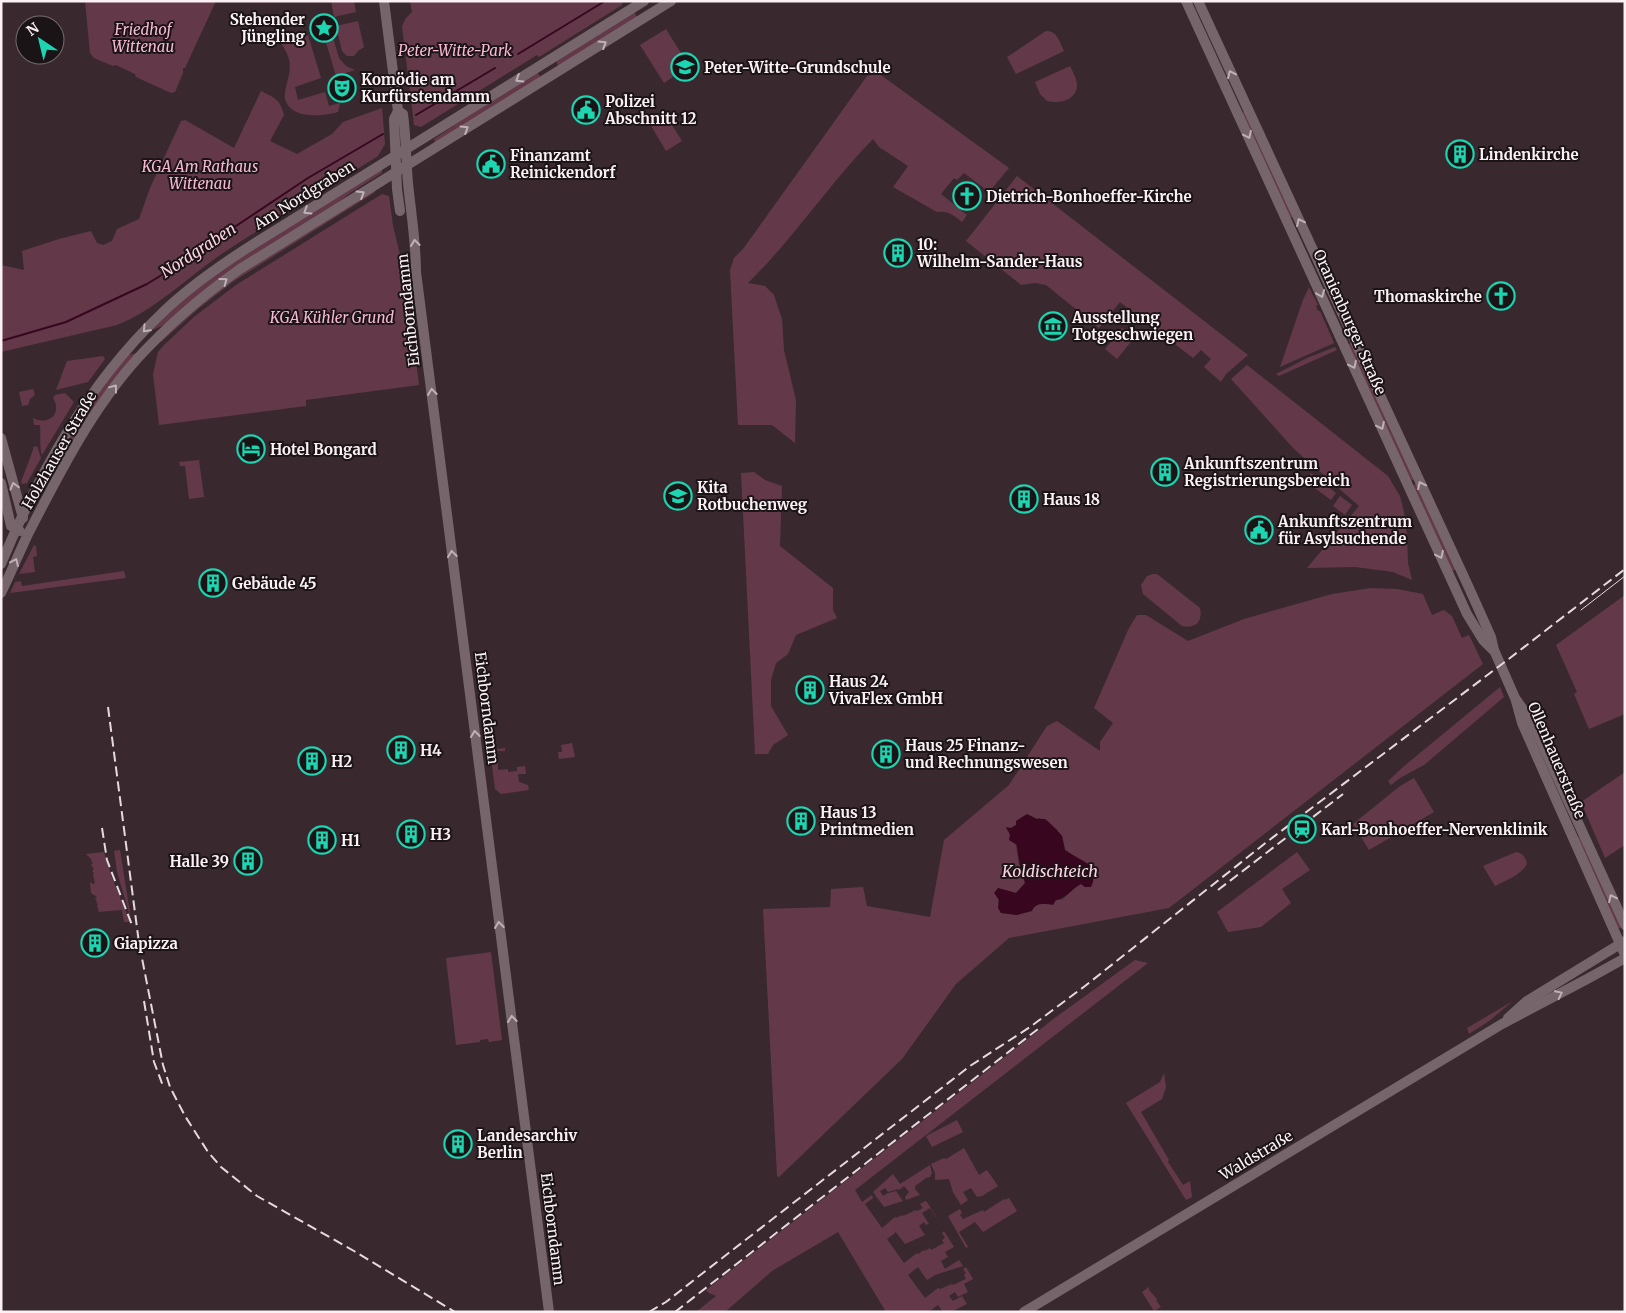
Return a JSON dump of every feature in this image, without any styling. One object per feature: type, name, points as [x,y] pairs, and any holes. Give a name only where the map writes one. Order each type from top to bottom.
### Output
[{"type":"main road","name":"Eichborndamm","points":[[384,1],[398,111],[394,119],[400,211]]},
{"type":"main road","name":"Am Nordgraben","points":[[133,342],[178,298],[252,244],[644,1]]},
{"type":"main road","name":"Am Nordgraben","points":[[160,335],[198,300],[233,274],[671,1]]},
{"type":"main road","name":"Oranienburger Straße","points":[[1186,1],[1468,614],[1483,640],[1494,650]]},
{"type":"main road","name":"Oranienburger Straße","points":[[1198,1],[1470,590],[1516,698]]},
{"type":"main road","points":[[547,62],[554,74]]},
{"type":"main road","name":"Eichborndamm","points":[[398,111],[403,114],[416,244],[416,272],[548,1312]]},
{"type":"main road","points":[[426,136],[434,149]]},
{"type":"main road","name":"Holzhauser Straße","points":[[1,593],[29,533],[85,430],[136,360],[160,335]]},
{"type":"main road","name":"Holzhauser Straße","points":[[1,564],[15,529],[45,472],[86,402],[133,342]]},
{"type":"main road","points":[[1,438],[22,516],[29,533]]},
{"type":"main road","points":[[45,472],[58,479]]},
{"type":"main road","points":[[1,483],[11,526],[29,533]]},
{"type":"main road","name":"Ollenhauerstraße","points":[[1516,698],[1520,718],[1576,832],[1625,925]]},
{"type":"main road","name":"Ollenhauerstraße","points":[[1576,832],[1622,942],[1625,956]]},
{"type":"main road","name":"Waldstraße","points":[[1502,1024],[1527,1001],[1622,942]]},
{"type":"main road","name":"Waldstraße","points":[[1024,1312],[1502,1024],[1582,982],[1625,956]]},
{"type":"green space","name":"Friedhof Wittenau","points":[[85,1],[216,1],[185,68],[183,68],[183,73],[175,92],[171,93],[136,77],[135,74],[116,65],[113,66],[94,58],[90,53]]},
{"type":"green space","points":[[331,1],[354,1],[356,12],[334,17]]},
{"type":"green space","name":"Peter-Witte-Park","points":[[410,1],[623,1],[622,5],[539,57],[537,55],[421,127],[414,125],[402,26],[412,12]]},
{"type":"green space","points":[[634,12],[638,18],[558,66],[556,60]]},
{"type":"green space","points":[[358,21],[364,47],[354,56],[347,56],[342,51],[336,26]]},
{"type":"green space","points":[[327,28],[331,31],[339,58],[346,66],[355,70],[336,76],[322,29]]},
{"type":"green space","points":[[666,29],[689,66],[664,83],[640,45]]},
{"type":"green space","points":[[1046,31],[1050,31],[1055,35],[1064,51],[1016,74],[1007,57]]},
{"type":"green space","points":[[308,35],[321,78],[295,87],[298,100],[325,92],[329,106],[340,103],[338,112],[324,115],[308,115],[288,106],[285,99],[290,62],[280,42],[285,39]]},
{"type":"green space","points":[[1070,66],[1077,83],[1076,91],[1070,98],[1061,102],[1047,101],[1040,94],[1035,82]]},
{"type":"green space","points":[[537,72],[541,78],[435,143],[434,139]]},
{"type":"green space","points":[[878,73],[1009,168],[989,192],[964,173],[957,180],[954,178],[941,194],[967,215],[962,222],[951,214],[937,212],[893,187],[908,166],[879,147],[873,139],[841,174],[781,248],[748,283],[765,286],[774,295],[782,319],[784,350],[796,400],[795,443],[772,425],[738,425],[730,270],[734,258],[743,249],[867,76]]},
{"type":"green space","name":"KGA Am Rathaus Wittenau","points":[[261,91],[270,95],[281,105],[284,115],[270,141],[297,154],[332,134],[343,122],[382,108],[385,144],[378,156],[226,251],[146,310],[117,325],[1,352],[1,265],[24,270],[22,251],[91,231],[97,243],[103,245],[112,241],[117,229],[139,219],[150,188],[181,121],[185,120],[234,148]]},
{"type":"green space","points":[[1246,111],[1294,216],[1290,218],[1242,113]]},
{"type":"green space","points":[[665,114],[682,141],[666,151],[650,124]]},
{"type":"green space","points":[[382,168],[382,173],[350,193],[328,211],[164,325],[150,331],[154,325],[206,280]]},
{"type":"green space","points":[[1017,176],[1248,355],[1226,374],[1221,382],[1204,367],[1211,359],[1201,350],[1193,358],[1120,302],[1099,328],[1046,285],[1035,283],[1021,285],[966,241]]},
{"type":"green space","points":[[378,187],[374,193],[234,281],[198,309],[161,342],[159,341],[183,318],[236,277]]},
{"type":"green space","name":"KGA Kühler Grund","points":[[382,194],[389,196],[393,226],[406,279],[419,385],[306,400],[306,406],[159,425],[153,374],[158,352],[164,345],[195,316],[236,285]]},
{"type":"green space","points":[[1309,287],[1318,305],[1316,306],[1318,311],[1320,311],[1334,343],[1280,367],[1303,300]]},
{"type":"green space","points":[[1122,328],[1134,338],[1117,359],[1105,349]]},
{"type":"green space","points":[[1352,343],[1415,479],[1410,481],[1347,345]]},
{"type":"green space","points":[[1335,347],[1337,350],[1279,376],[1276,374],[1307,358]]},
{"type":"green space","points":[[138,353],[73,444],[67,439],[78,421],[127,355]]},
{"type":"green space","points":[[103,356],[105,359],[88,382],[56,390],[67,361]]},
{"type":"green space","points":[[1247,365],[1388,476],[1400,496],[1404,512],[1408,563],[1412,580],[1393,572],[1355,567],[1307,568],[1359,506],[1294,449],[1231,379]]},
{"type":"green space","points":[[33,389],[35,395],[30,399],[28,405],[22,406],[19,392]]},
{"type":"green space","points":[[65,393],[74,402],[42,455],[40,425],[34,425],[33,418],[44,421],[52,417],[56,409],[53,398],[55,395]]},
{"type":"green space","points":[[37,446],[41,458],[27,483],[22,484],[21,482],[33,447]]},
{"type":"green space","points":[[199,460],[204,497],[189,499],[185,466],[180,466],[179,462]]},
{"type":"green space","points":[[754,472],[765,480],[782,486],[780,546],[833,588],[833,610],[837,618],[796,635],[788,654],[776,663],[771,680],[771,706],[788,735],[773,745],[768,754],[755,754],[741,473]]},
{"type":"green space","points":[[1311,473],[1336,493],[1331,500],[1305,481]]},
{"type":"green space","points":[[1417,483],[1456,569],[1451,572],[1412,486]]},
{"type":"green space","points":[[1340,496],[1352,505],[1345,515],[1333,506]]},
{"type":"green space","points":[[34,545],[36,546],[37,556],[33,557],[35,572],[19,574]]},
{"type":"green space","points":[[124,571],[126,578],[10,593],[15,582],[21,581],[22,586]]},
{"type":"green space","points":[[1157,574],[1200,608],[1200,617],[1195,625],[1182,626],[1143,594],[1141,585],[1147,576]]},
{"type":"green space","points":[[1371,588],[1397,589],[1423,594],[1432,615],[1444,610],[1452,616],[1462,638],[1469,635],[1483,664],[1169,908],[1009,938],[956,984],[902,1059],[779,1177],[777,1176],[763,909],[830,907],[831,889],[863,887],[867,906],[930,917],[944,840],[1009,785],[1047,726],[1057,721],[1100,751],[1100,742],[1113,723],[1094,708],[1129,628],[1137,615],[1146,615],[1188,641],[1244,619],[1332,594]],"holes":[[[1039,818],[1048,821],[1062,836],[1065,850],[1084,861],[1094,875],[1091,886],[1085,887],[1081,884],[1075,887],[1063,899],[1037,904],[1017,915],[1001,913],[998,888],[1016,893],[1025,883],[1016,845],[1006,828]]]},
{"type":"green space","points":[[1625,595],[1625,714],[1589,729],[1574,694],[1577,692],[1556,645]]},
{"type":"green space","points":[[1500,687],[1504,697],[1424,765],[1391,785],[1388,781],[1403,767]]},
{"type":"green space","points":[[572,743],[575,757],[559,759],[558,752],[562,752],[561,745]]},
{"type":"green space","points":[[505,748],[505,751],[496,751],[498,770],[508,769],[508,772],[517,771],[517,767],[525,766],[526,774],[518,774],[519,782],[528,785],[529,790],[501,794],[495,789],[490,750]]},
{"type":"green space","points":[[1625,772],[1625,845],[1605,858],[1581,802]]},
{"type":"green space","points":[[1414,778],[1434,812],[1369,850],[1353,824],[1400,786]]},
{"type":"green space","points":[[1580,836],[1621,927],[1618,929],[1576,838]]},
{"type":"green space","points":[[120,850],[131,919],[117,872],[114,851]]},
{"type":"green space","points":[[104,852],[112,878],[130,922],[124,922],[122,910],[97,912],[99,911],[98,904],[95,899],[97,897],[91,893],[90,882],[95,883],[92,871],[94,869],[91,865],[93,863],[86,854]]},
{"type":"green space","points":[[1297,852],[1310,870],[1282,889],[1291,903],[1261,927],[1228,932],[1217,912]]},
{"type":"green space","points":[[1516,852],[1524,856],[1527,864],[1517,874],[1495,886],[1483,866]]},
{"type":"green space","points":[[491,952],[502,1040],[489,1042],[488,1039],[456,1045],[446,958]]},
{"type":"green space","points":[[1135,960],[1148,963],[855,1190],[862,1202],[872,1195],[873,1198],[865,1204],[882,1228],[895,1217],[923,1208],[920,1204],[925,1201],[927,1202],[940,1223],[930,1208],[922,1213],[929,1224],[926,1225],[924,1222],[919,1226],[925,1235],[905,1244],[895,1231],[887,1239],[904,1263],[917,1253],[930,1248],[931,1250],[944,1243],[942,1240],[945,1238],[942,1233],[944,1231],[954,1247],[945,1252],[948,1257],[941,1261],[945,1269],[959,1260],[963,1266],[935,1275],[927,1280],[918,1267],[908,1275],[925,1298],[938,1288],[953,1285],[966,1279],[964,1275],[966,1273],[963,1269],[966,1267],[973,1279],[964,1284],[968,1292],[958,1297],[955,1292],[949,1296],[953,1301],[962,1296],[967,1304],[951,1312],[943,1312],[938,1305],[931,1312],[886,1312],[838,1232],[772,1271],[725,1312],[696,1312],[716,1296],[706,1290],[1056,1017]]},
{"type":"green space","points":[[1513,1001],[1489,1021],[1469,1034],[1467,1028]]},
{"type":"green space","points":[[1164,1073],[1166,1087],[1162,1099],[1141,1112],[1169,1160],[1168,1162],[1183,1185],[1190,1181],[1192,1197],[1186,1200],[1126,1103],[1160,1082]]},
{"type":"green space","points":[[957,1120],[963,1132],[932,1147],[926,1136]]},
{"type":"green space","points":[[1269,1142],[1273,1148],[1243,1166],[1241,1163],[1266,1148],[1264,1145]]},
{"type":"green space","points":[[964,1148],[979,1175],[987,1170],[998,1186],[977,1197],[971,1188],[963,1192],[968,1200],[961,1205],[953,1192],[949,1179],[935,1180],[935,1173],[931,1164],[944,1158],[946,1159]]},
{"type":"green space","points":[[930,1165],[932,1173],[930,1177],[915,1186],[920,1195],[906,1200],[905,1197],[909,1192],[904,1186],[899,1190],[888,1192],[885,1188],[880,1191],[883,1196],[896,1191],[903,1201],[884,1207],[873,1192],[893,1174],[900,1184]]},
{"type":"green space","points":[[1009,1198],[1017,1211],[983,1232],[975,1222],[959,1232],[968,1247],[966,1248],[948,1216],[960,1209],[962,1213],[960,1215],[963,1219],[983,1210],[984,1212],[1004,1199]]},
{"type":"green space","points":[[1149,1287],[1149,1290],[1161,1307],[1154,1311],[1142,1292]]},
{"type":"water","name":"Koldischteich","points":[[1027,814],[1037,819],[1045,819],[1062,836],[1065,850],[1094,868],[1093,882],[1091,887],[1085,887],[1081,884],[1056,900],[1053,905],[1038,905],[1032,911],[1017,915],[1001,913],[998,908],[999,900],[994,893],[998,888],[1016,893],[1025,883],[1017,845],[1009,840],[1010,834],[1006,827],[1011,828],[1016,825],[1016,821]]},
{"type":"waterway","name":"Nordgraben","points":[[518,54],[605,1]]},
{"type":"waterway","name":"Nordgraben","points":[[416,115],[495,68]]},
{"type":"waterway","name":"Nordgraben","points":[[1,341],[66,322],[147,284],[308,178],[383,134]]},
{"type":"tram line","points":[[1581,610],[1625,576]]},
{"type":"railway","points":[[649,1312],[666,1302],[970,1066],[1030,1027],[1085,986],[1268,841],[1625,569]]},
{"type":"railway","points":[[108,707],[139,943],[163,1065],[170,1087],[185,1116],[208,1152],[221,1167],[257,1196],[354,1251],[455,1312]]},
{"type":"railway","points":[[1218,890],[1343,794]]},
{"type":"railway","points":[[102,828],[107,860],[132,925]]},
{"type":"railway","points":[[144,1001],[154,1062],[163,1086]]},
{"type":"railway","points":[[675,1312],[1038,1029]]},
{"type":"place","name":"Stehender Jüngling","points":[[324,28]]},
{"type":"place","name":"Peter-Witte-Grundschule","points":[[685,67]]},
{"type":"place","name":"Komödie am Kurfürstendamm","points":[[342,88]]},
{"type":"place","name":"Polizei Abschnitt 12","points":[[586,110]]},
{"type":"place","name":"Lindenkirche","points":[[1460,154]]},
{"type":"place","name":"Finanzamt Reinickendorf","points":[[491,164]]},
{"type":"place","name":"Dietrich-Bonhoeffer-Kirche","points":[[967,196]]},
{"type":"place","name":"10: Wilhelm-Sander-Haus","points":[[898,253]]},
{"type":"place","name":"Thomaskirche","points":[[1501,296]]},
{"type":"place","name":"Ausstellung Totgeschwiegen","points":[[1053,326]]},
{"type":"place","name":"Hotel Bongard","points":[[251,449]]},
{"type":"place","name":"Ankunftszentrum Registrierungsbereich","points":[[1165,472]]},
{"type":"place","name":"Kita Rotbuchenweg","points":[[678,496]]},
{"type":"place","name":"Haus 18","points":[[1024,499]]},
{"type":"place","name":"Ankunftszentrum für Asylsuchende","points":[[1259,530]]},
{"type":"place","name":"Gebäude 45","points":[[213,583]]},
{"type":"place","name":"Haus 24 VivaFlex GmbH","points":[[810,690]]},
{"type":"place","name":"H4","points":[[401,750]]},
{"type":"place","name":"Haus 25 Finanz- und Rechnungswesen","points":[[886,754]]},
{"type":"place","name":"H2","points":[[312,761]]},
{"type":"place","name":"Haus 13 Printmedien","points":[[801,821]]},
{"type":"place","name":"Karl-Bonhoeffer-Nervenklinik","points":[[1302,829]]},
{"type":"place","name":"H3","points":[[411,834]]},
{"type":"place","name":"H1","points":[[322,840]]},
{"type":"place","name":"Halle 39","points":[[248,861]]},
{"type":"place","name":"Giapizza","points":[[95,943]]},
{"type":"place","name":"Landesarchiv Berlin","points":[[458,1144]]}]
